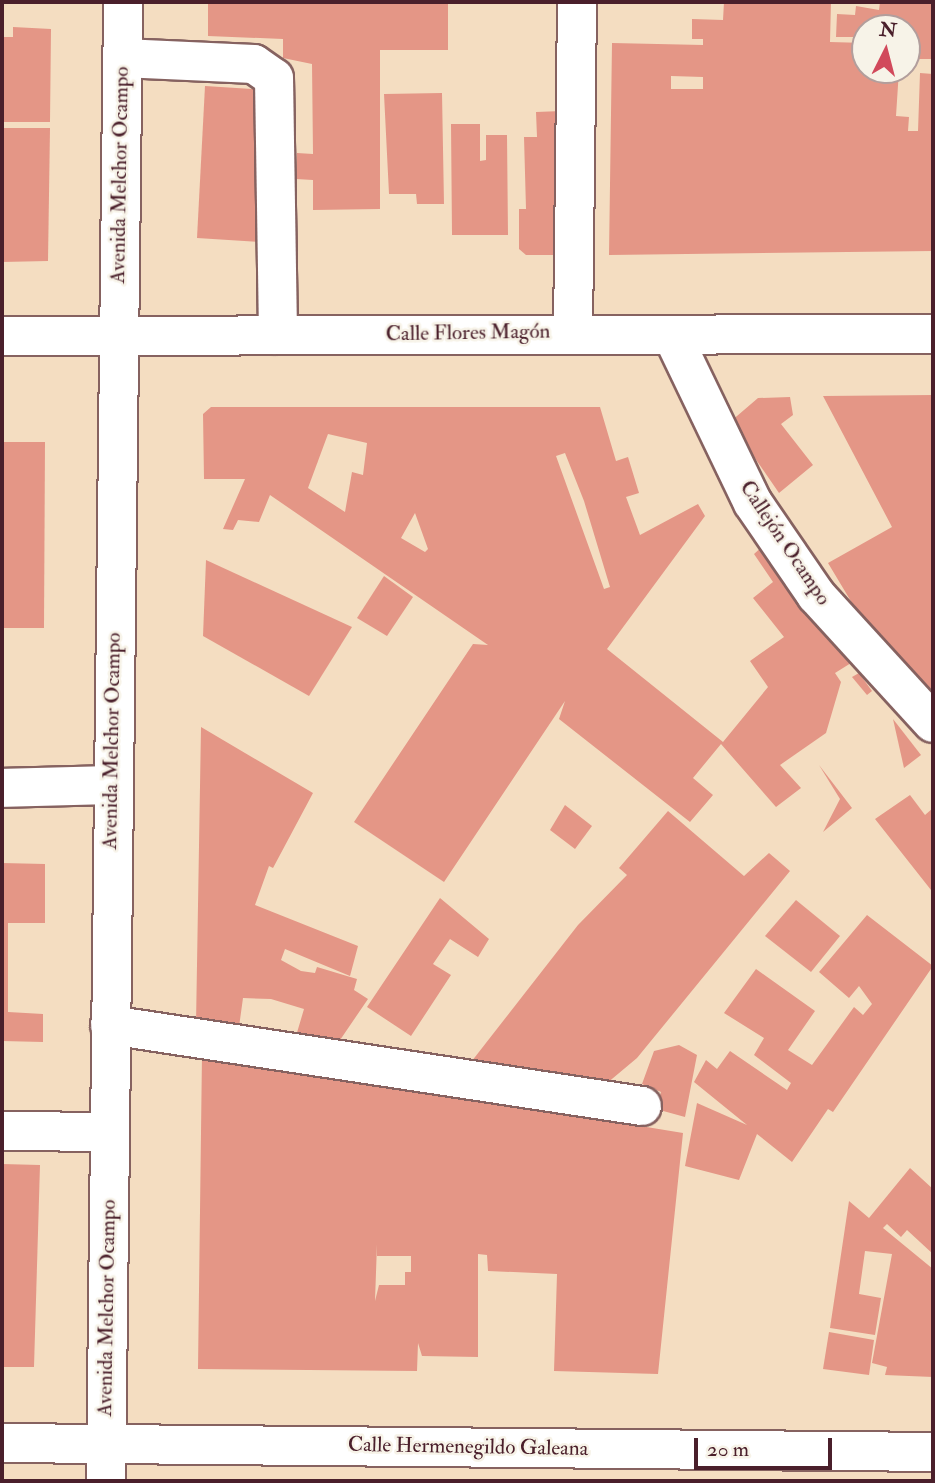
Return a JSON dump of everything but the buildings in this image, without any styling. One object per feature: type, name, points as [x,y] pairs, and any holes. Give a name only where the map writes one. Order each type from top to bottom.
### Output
[{"type":"street","name":"Avenida Melchor Ocampo","points":[[106,1481],[111,785],[123,2]]},
{"type":"street","points":[[573,331],[577,2]]},
{"type":"street","points":[[122,58],[254,64],[274,78],[278,335]]},
{"type":"street","name":"Calle Flores Magón","points":[[2,336],[573,331],[673,337],[933,334]]},
{"type":"street","name":"Callejón Ocampo","points":[[673,337],[753,503],[816,595],[933,723]]},
{"type":"street","points":[[2,788],[111,785]]},
{"type":"street","points":[[110,1025],[642,1106]]},
{"type":"street","points":[[2,1131],[109,1132]]},
{"type":"street","name":"Calle Hermenegildo Galeana","points":[[2,1443],[105,1443],[645,1465],[933,1452]]}]
